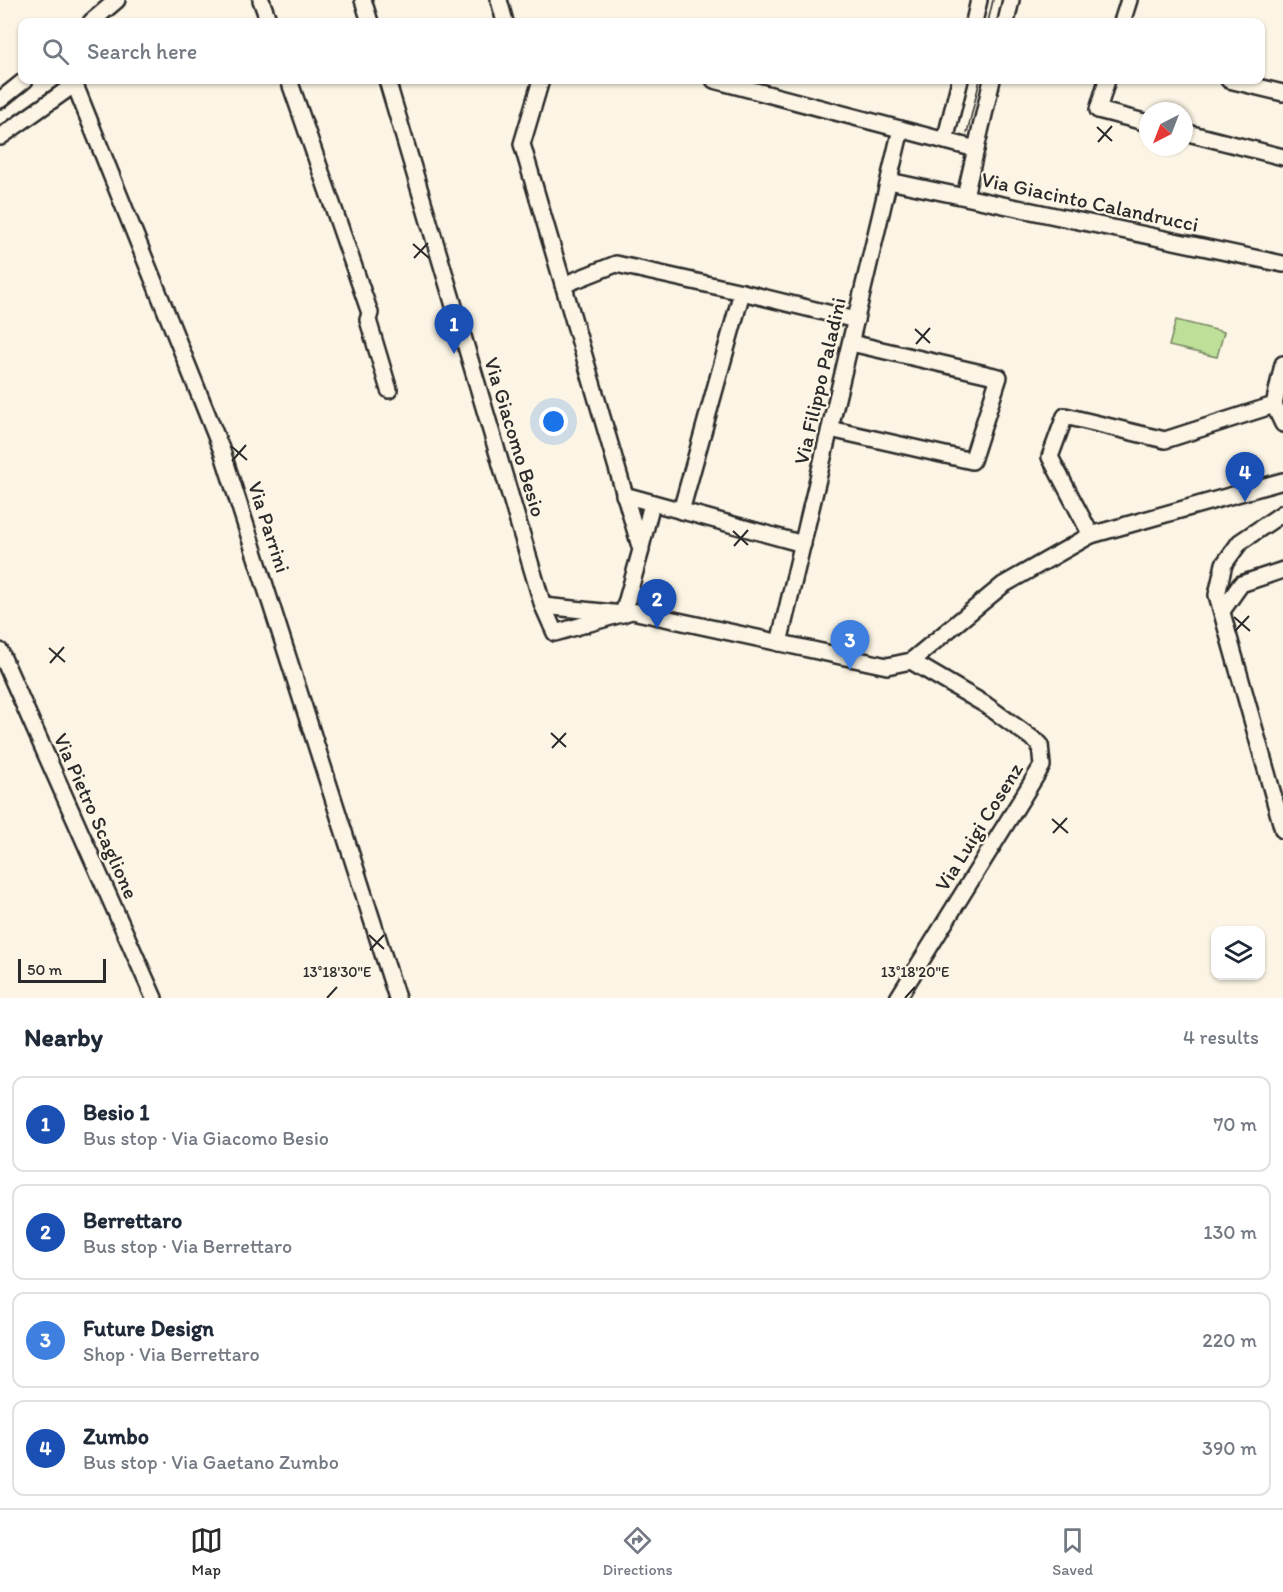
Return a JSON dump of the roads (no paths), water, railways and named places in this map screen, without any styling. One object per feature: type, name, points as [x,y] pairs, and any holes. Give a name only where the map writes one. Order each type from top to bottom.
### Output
[{"type":"street","points":[[96,18],[117,0]]},
{"type":"street","points":[[261,0],[268,18]]},
{"type":"street","points":[[363,0],[369,18]]},
{"type":"street","points":[[499,0],[504,18]]},
{"type":"street","points":[[975,18],[979,0]]},
{"type":"street","points":[[1007,18],[1011,0]]},
{"type":"street","points":[[1123,18],[1129,0]]},
{"type":"street","points":[[0,100],[20,84]]},
{"type":"street","points":[[0,137],[71,84]]},
{"type":"street","name":"Via Parrini","points":[[75,84],[222,451],[397,998]]},
{"type":"street","points":[[290,84],[370,313],[368,320],[389,390]]},
{"type":"street","name":"Via Giacomo Besio","points":[[388,84],[543,606],[555,633],[623,614]]},
{"type":"street","points":[[540,84],[522,144],[641,550]]},
{"type":"street","points":[[729,84],[976,148]]},
{"type":"street","points":[[945,141],[959,84]]},
{"type":"street","points":[[965,196],[991,84]]},
{"type":"street","points":[[1106,84],[1098,110],[1139,121]]},
{"type":"street","points":[[1246,84],[1283,93]]},
{"type":"street","name":"Via Filippo Paladini","points":[[779,644],[902,129]]},
{"type":"street","points":[[1193,134],[1283,157]]},
{"type":"street","name":"Via Giacinto Calandrucci","points":[[889,181],[1283,264]]},
{"type":"street","points":[[563,285],[616,264],[856,320]]},
{"type":"street","points":[[681,511],[742,292]]},
{"type":"street","points":[[830,429],[972,461],[999,377],[851,343]]},
{"type":"street","points":[[1283,364],[1274,405],[1283,424]]},
{"type":"street","points":[[1091,535],[1050,457],[1065,416],[1165,440],[1274,405]]},
{"type":"street","points":[[543,606],[623,614],[632,611],[887,666],[911,660],[1003,585],[1091,535],[1283,481]]},
{"type":"street","points":[[624,495],[803,544]]},
{"type":"street","points":[[623,614],[652,502]]},
{"type":"street","points":[[1283,513],[1240,542],[1224,564],[1217,595],[1283,831]]},
{"type":"street","points":[[1222,611],[1242,584],[1283,570]]},
{"type":"street","name":"Via Pietro Scaglione","points":[[0,651],[154,998]]},
{"type":"street","name":"Via Luigi Cosenz","points":[[898,998],[1042,766],[1040,744],[986,705],[911,660]]},
{"type":"tram line","points":[[989,18],[993,0]]},
{"type":"tram line","points":[[967,133],[979,84]]},
{"type":"place","name":"Besio 1","points":[[454,354]]},
{"type":"place","name":"Zumbo","points":[[1245,502]]},
{"type":"place","name":"Berrettaro","points":[[657,629]]},
{"type":"place","name":"Future Design","points":[[850,670]]}]
